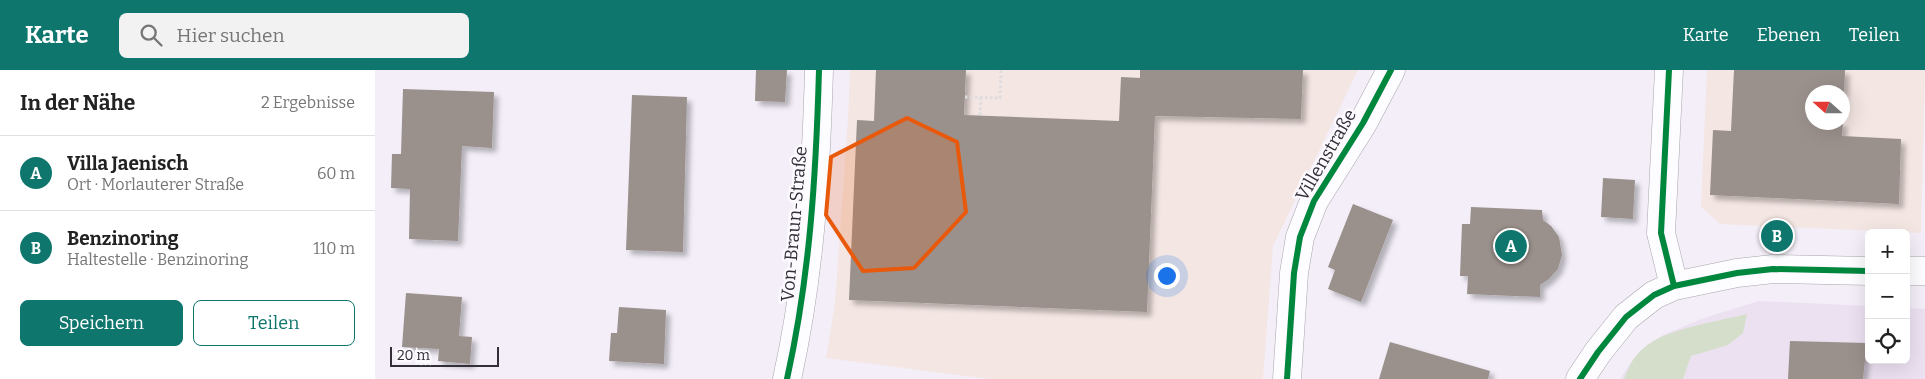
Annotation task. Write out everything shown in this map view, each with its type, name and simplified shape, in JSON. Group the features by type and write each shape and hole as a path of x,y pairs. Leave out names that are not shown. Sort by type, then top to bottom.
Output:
{"street":[{"name":"Von-Braun-Straße","path":"787,379 798,327 810,244 817,156 819,70"},
{"name":"Villenstraße","path":"1287,379 1294,273 1300,237 1314,202 1363,123 1391,70"},
{"path":"1669,70 1661,233 1674,286"},
{"path":"1580,379 1598,352 1626,317 1654,295 1674,286 1737,273 1773,269 1865,271"},
{"path":"1910,271 1925,271"}],"path":[{"path":"965,97 1000,98 1001,70"},
{"path":"980,115 981,97"}],"highlighted area":[{"path":"907,118 957,142 966,212 914,268 863,271 826,215 831,157"}],"shaded area":[{"path":"850,70 1358,70 1273,246 1263,379 989,379 826,358 835,303"},
{"path":"1707,70 1925,70 1921,233 1910,233 1910,229 1865,230 1720,224 1701,207"},
{"path":"1759,301 1865,306 1865,364 1910,364 1910,308 1925,309 1925,379 1620,379 1633,359 1645,347 1663,335 1704,318"}],"green space":[{"path":"1747,314 1743,333 1728,345 1691,356 1683,379 1624,379 1635,357 1654,341 1679,330"}],"building":[{"path":"756,70 787,70 785,102 755,101"},
{"path":"876,70 966,70 964,115 1119,121 1121,77 1140,78 1140,70 1303,70 1301,119 1155,116 1147,312 849,300 857,120 874,121"},
{"path":"1734,70 1845,70 1844,85 1805,85 1805,130 1842,130 1842,136 1901,139 1899,204 1710,195 1713,130 1731,131"},
{"path":"403,89 494,92 492,148 462,146 458,241 409,239 410,189 391,188 392,154 401,154"},
{"path":"632,95 687,97 683,252 626,250"},
{"path":"1603,178 1635,180 1633,219 1601,217"},
{"path":"1353,204 1393,220 1361,302 1328,289 1335,270 1328,267"},
{"path":"1471,207 1542,210 1543,220 1551,226 1559,237 1562,255 1558,269 1540,285 1540,297 1467,294 1468,276 1460,276 1462,224 1470,224"},
{"path":"406,293 462,297 459,336 472,337 470,364 438,361 439,349 402,347"},
{"path":"619,307 666,310 664,364 609,361 611,333 617,333"},
{"path":"1790,341 1865,343 1863,379 1788,379"},
{"path":"1390,342 1490,371 1488,379 1379,379"}],"cycle path":[{"path":"787,379 801,302 811,225 819,70"},
{"path":"1287,379 1294,273 1300,237 1314,201 1363,123 1391,70"},
{"path":"1669,70 1661,233 1674,286"},
{"path":"1580,379 1598,352 1626,317 1654,295 1674,286 1737,273 1773,269 1865,271"}],"place":[{"name":"Benzinoring","path":"1777,236"},
{"name":"Villa Jaenisch","path":"1511,246"}]}
